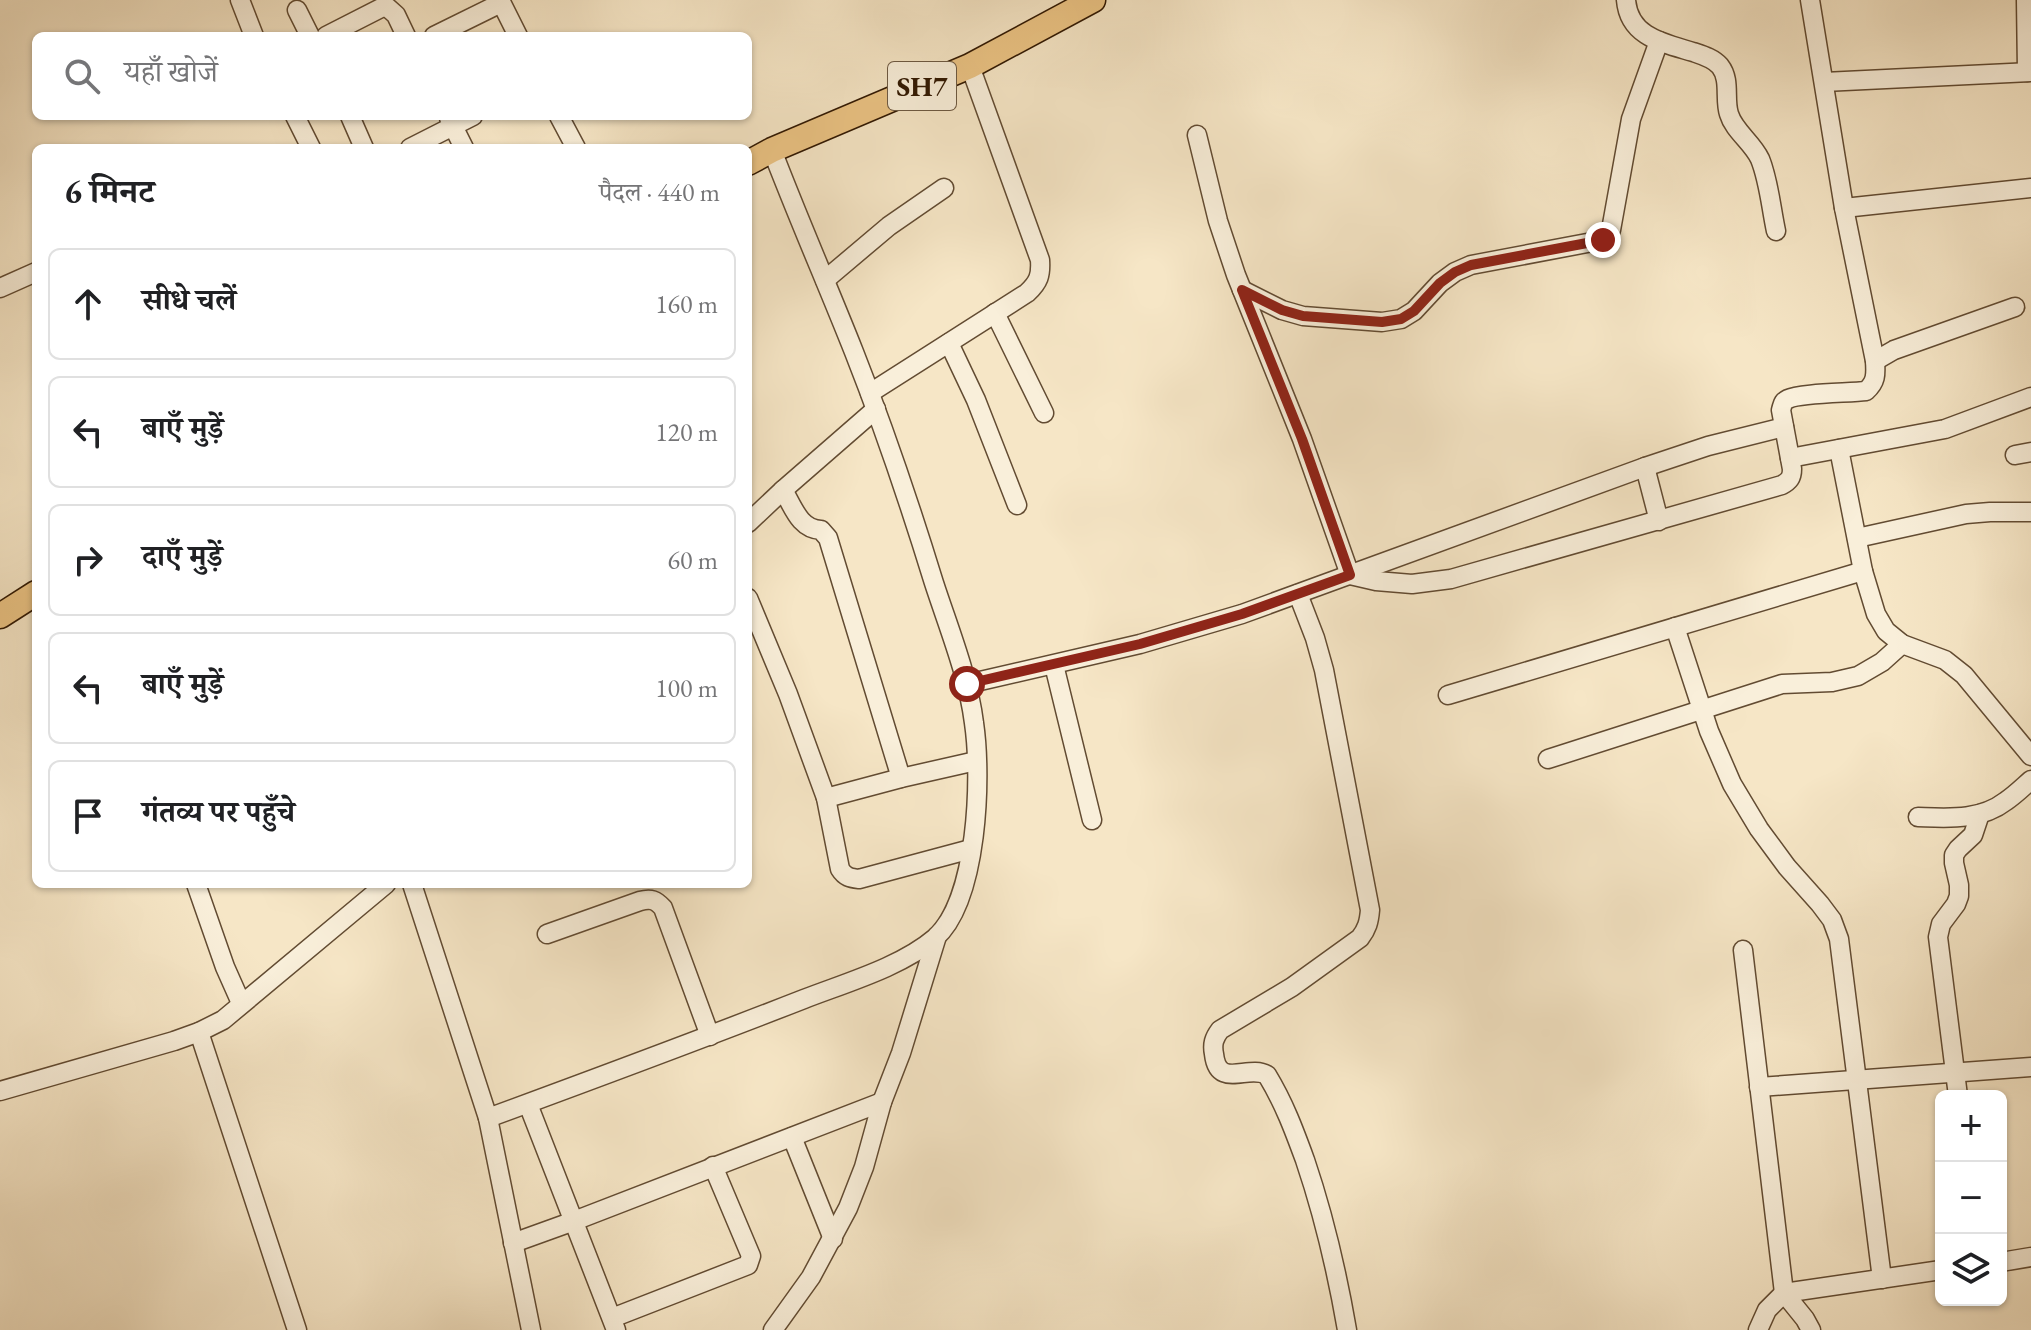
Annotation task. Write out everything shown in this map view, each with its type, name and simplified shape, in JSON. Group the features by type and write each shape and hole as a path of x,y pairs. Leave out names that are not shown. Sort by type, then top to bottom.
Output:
{"main road":[{"name":"SH7","path":"752,161 970,66 1093,0"},
{"path":"0,616 32,596"}],"street":[{"path":"240,0 252,32"},
{"path":"1626,0 1627,12 1638,29 1659,41 1708,57 1720,66 1725,77 1729,115 1759,157 1776,231"},
{"path":"1350,575 1412,584 1451,579 1782,485 1792,476 1781,410 1783,403 1801,397 1866,391 1873,384 1875,361 1844,208 1810,0"},
{"path":"1824,82 2029,72 2026,0"},
{"path":"442,32 501,2 516,32"},
{"path":"334,32 387,7 396,15 404,32"},
{"path":"297,10 308,32"},
{"path":"1242,290 1282,310 1303,316 1382,322 1401,319 1414,311 1440,283 1471,265 1603,240 1611,230 1631,119 1659,41"},
{"path":"752,519 873,401 949,343 1037,284 1041,273 1040,260 970,66"},
{"path":"297,120 309,144"},
{"path":"352,120 362,144"},
{"path":"561,120 574,144"},
{"path":"416,144 450,121 462,144"},
{"path":"1197,135 1218,221 1242,290 1302,439 1350,575"},
{"path":"488,1118 710,1036 905,959 937,936 955,911 965,884 976,810 975,724 967,684 873,401 772,150"},
{"path":"825,280 889,226 944,188"},
{"path":"1844,208 2031,188"},
{"path":"0,288 32,274"},
{"path":"1875,361 1894,350 2015,307"},
{"path":"995,313 1044,413"},
{"path":"949,343 976,400 1017,505"},
{"path":"1790,458 1945,429 2031,397"},
{"path":"967,684 1154,640 1242,614 1645,467 1708,446 1784,427"},
{"path":"1839,449 1863,571 1876,614 1886,631 1902,644 1945,660 1964,675 2031,756"},
{"path":"1645,467 1659,521"},
{"path":"783,490 806,527 821,530 828,538 901,778"},
{"path":"1857,538 1966,514 2031,512"},
{"path":"1448,695 1863,571"},
{"path":"1298,594 1324,670 1370,910 1369,920 1360,938 1292,987 1220,1030 1213,1047 1215,1063 1220,1070 1229,1074 1262,1071 1267,1075 1289,1115 1320,1205 1339,1281 1347,1330"},
{"path":"752,608 826,798 840,869 844,875 859,879 971,849"},
{"path":"1675,627 1709,731 1732,784 1759,829 1832,920 1839,939 1882,1279"},
{"path":"1548,759 1782,684 1832,682 1858,676 1882,662 1902,644"},
{"path":"1054,665 1092,820"},
{"path":"826,798 976,761"},
{"path":"1918,817 1958,818 1980,814 2004,803 2031,780"},
{"path":"1957,1090 1938,937 1941,924 1959,896 1954,855 1973,835 1980,814"},
{"path":"197,888 241,1003"},
{"path":"0,1091 174,1041 223,1020 381,888"},
{"path":"413,888 488,1118 531,1330"},
{"path":"547,934 649,898 657,901 663,908 710,1036"},
{"path":"773,1330 811,1277 833,1239 864,1167 882,1102 901,1053 937,936"},
{"path":"1743,950 1784,1293 1811,1330"},
{"path":"199,1032 297,1330"},
{"path":"1759,1087 2031,1067"},
{"path":"513,1243 882,1102"},
{"path":"528,1104 614,1324 748,1265 751,1256 713,1166"},
{"path":"792,1137 833,1239"},
{"path":"2007,1261 2031,1257"},
{"path":"1758,1330 1767,1310 1784,1293 1935,1271"}],"route":[{"path":"967,684 1140,644 1242,614 1350,575 1302,439 1242,290 1282,310 1303,316 1382,322 1401,319 1414,311 1440,283 1471,265 1603,240"}]}
